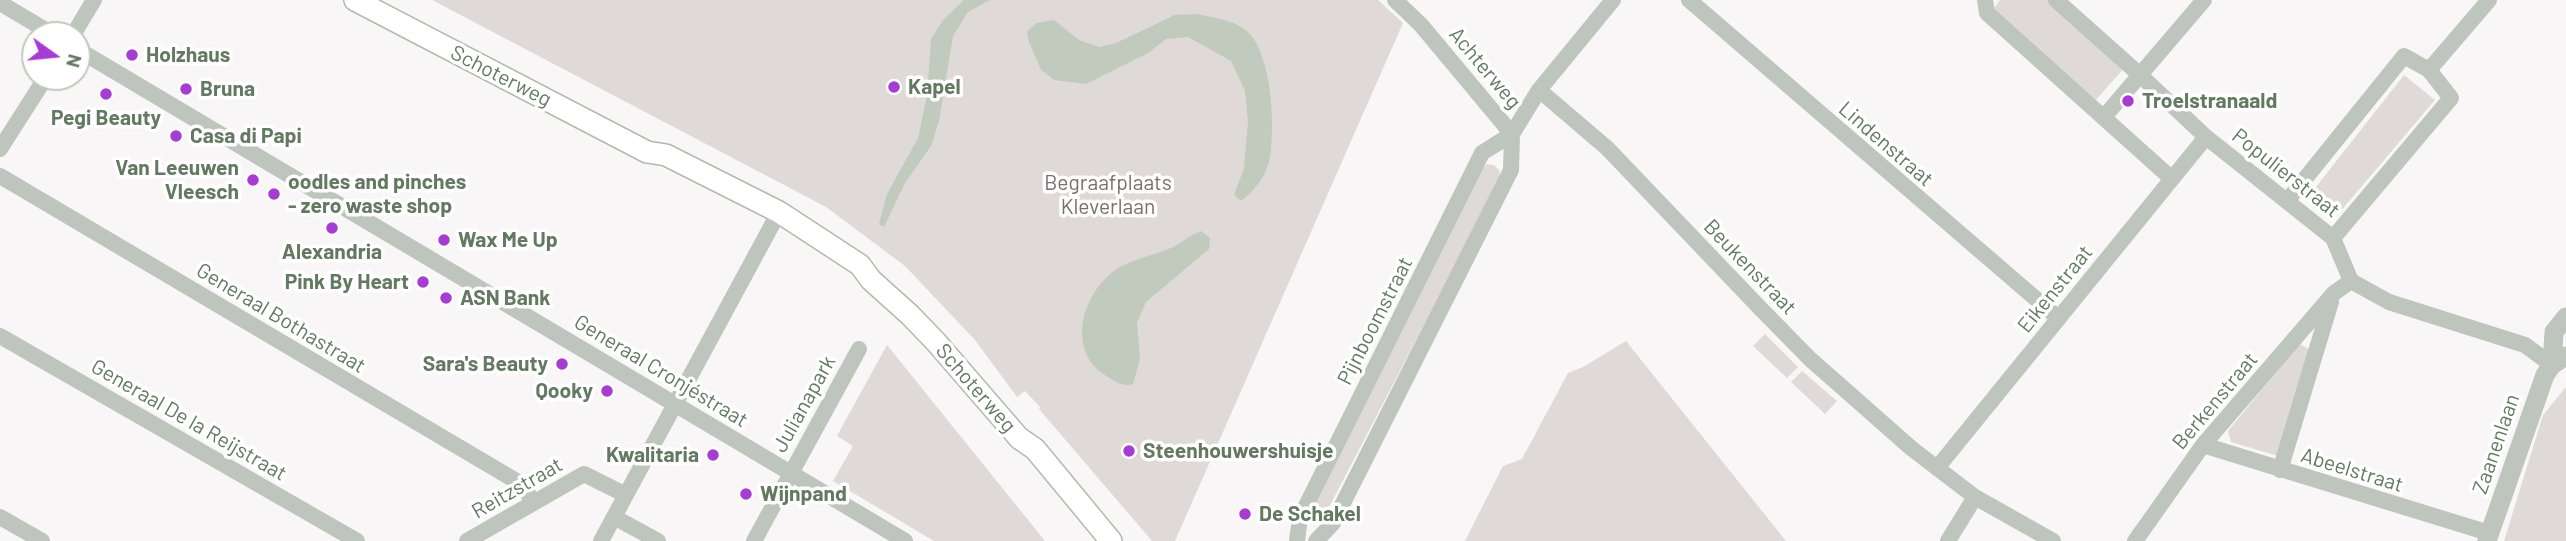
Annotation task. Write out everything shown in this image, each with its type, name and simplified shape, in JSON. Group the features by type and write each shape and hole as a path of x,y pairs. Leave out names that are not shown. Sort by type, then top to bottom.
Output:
{"main road":[{"name":"Schoterweg","path":"355,0 647,152 666,155 860,265 871,280 910,314 936,342 1019,438 1035,449 1111,541"},
{"name":"Schoterweg","path":"1019,438 1026,456 1098,541"}],"street":[{"path":"81,21 94,0"},
{"name":"Achterweg","path":"1395,0 1421,25 1512,134"},
{"name":"Pijnboomstraat","path":"1297,541 1300,518 1482,153 1512,134 1539,90 1613,0"},
{"name":"Lindenstraat","path":"1689,0 2057,317"},
{"path":"1986,0 1987,13 2172,179"},
{"name":"Populierstraat","path":"2056,0 2206,137 2333,238 2351,281"},
{"path":"2104,117 2204,0"},
{"path":"2430,70 2489,0"},
{"path":"0,3 30,21"},
{"path":"2287,201 2404,56 2430,70 2451,98 2333,238"},
{"name":"Generaal Cronjéstraat","path":"91,57 790,473"},
{"name":"Beukenstraat","path":"1539,90 1607,148 1810,359 1937,468 1975,497 2053,541"},
{"path":"0,149 37,91"},
{"name":"Pijnboomstraat","path":"1317,541 1333,523 1511,170 1512,134"},
{"name":"Eikenstraat","path":"1937,468 2057,317 2206,137"},
{"name":"Generaal Bothastraat","path":"0,176 523,485 533,503"},
{"path":"601,541 775,218"},
{"path":"2351,281 2389,302 2525,345 2559,360"},
{"name":"Berkenstraat","path":"2135,541 2203,445 2334,293 2351,281"},
{"path":"2280,470 2334,293"},
{"name":"Zaanenlaan","path":"2488,537 2544,375 2559,360 2554,332 2566,317"},
{"name":"Generaal De la Reijstraat","path":"0,336 357,541"},
{"name":"Julianapark","path":"859,349 790,473 905,541"},
{"name":"Abeelstraat","path":"2203,445 2488,537"},
{"path":"754,541 790,473"},
{"name":"Reitzstraat","path":"467,541 584,474 626,495"},
{"path":"1948,541 1975,497"},
{"path":"0,517 42,541"},
{"path":"614,517 658,541"}],"green space":[{"name":"Begraafplaats Kleverlaan","path":"432,0 1378,0 1403,23 1175,541 1152,541 1040,407 1025,391 1017,397 975,340 905,266 826,207"},
{"path":"2000,0 2048,0 2124,68 2096,100 1992,11"},
{"path":"2404,75 2435,100 2339,213 2312,192"},
{"path":"1487,164 1494,165 1500,171 1498,183 1328,509 1322,512 1314,508 1481,170"},
{"path":"1765,334 1798,367 1787,378 1753,346"},
{"path":"1626,341 1786,541 1465,541 1503,466 1522,459 1568,373"},
{"path":"2299,344 2310,349 2278,456 2231,442 2228,431"},
{"path":"887,345 1045,541 934,541 833,481 853,446 837,436"},
{"path":"1802,371 1837,401 1825,414 1791,382"},
{"path":"2566,387 2566,541 2504,541 2543,415"}],"shaded area":[{"path":"964,0 990,0 968,12 953,36 939,121 931,146 905,183 884,227 879,224 887,194 918,138 927,96 931,39 943,20"},
{"path":"1198,14 1231,22 1248,32 1256,43 1267,73 1272,109 1270,157 1260,182 1241,201 1234,195 1244,168 1248,121 1245,91 1231,61 1188,37 1166,39 1148,53 1086,84 1054,80 1041,70 1027,32 1036,23 1054,20 1079,40 1099,47 1116,43 1175,15"},
{"path":"1201,231 1210,238 1209,249 1146,302 1137,323 1140,359 1133,384 1114,381 1096,368 1083,344 1084,317 1096,290 1120,267 1173,247"}],"place":[{"name":"Holzhaus","path":"132,55"},
{"name":"Kapel","path":"894,87"},
{"name":"Bruna","path":"186,89"},
{"name":"Pegi Beauty","path":"106,94"},
{"name":"Troelstranaald","path":"2128,101"},
{"name":"Casa di Papi","path":"176,136"},
{"name":"Van Leeuwen Vleesch","path":"253,180"},
{"name":"oodles and pinches - zero waste shop","path":"274,194"},
{"name":"Alexandria","path":"332,228"},
{"name":"Wax Me Up","path":"444,240"},
{"name":"Pink By Heart","path":"423,282"},
{"name":"ASN Bank","path":"446,298"},
{"name":"Sara's Beauty","path":"562,364"},
{"name":"Qooky","path":"607,391"},
{"name":"Steenhouwershuisje","path":"1129,451"},
{"name":"Kwalitaria","path":"713,455"},
{"name":"Wijnpand","path":"746,494"},
{"name":"De Schakel","path":"1245,514"}]}
